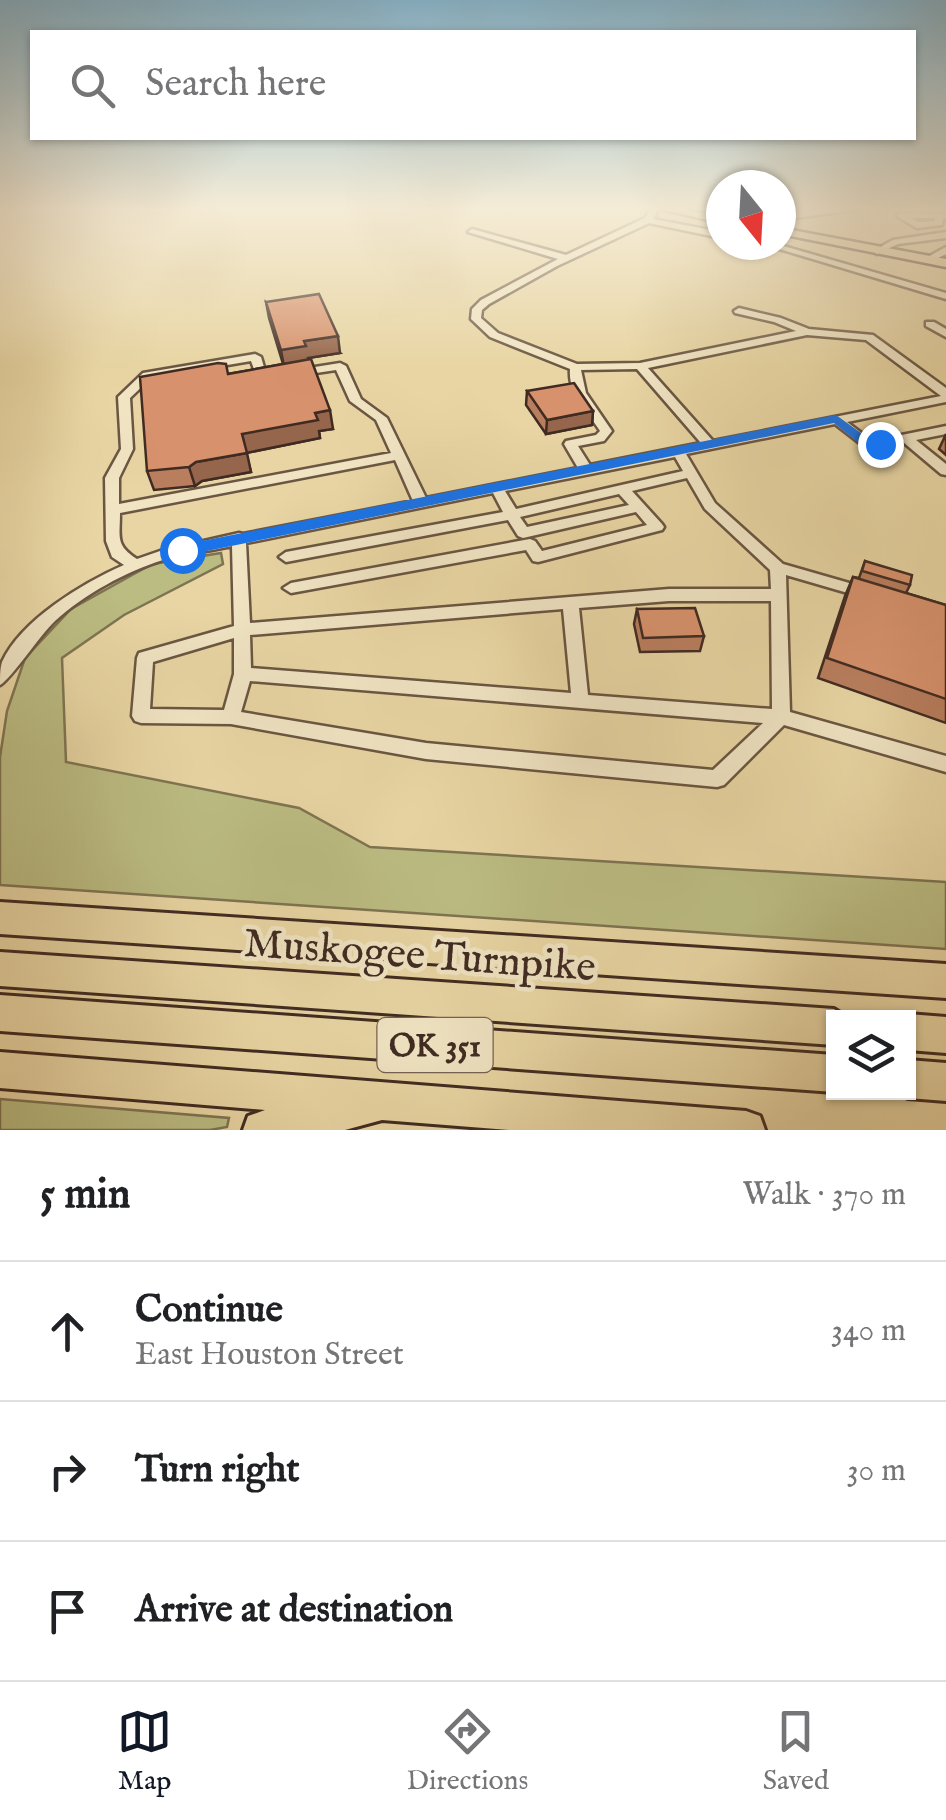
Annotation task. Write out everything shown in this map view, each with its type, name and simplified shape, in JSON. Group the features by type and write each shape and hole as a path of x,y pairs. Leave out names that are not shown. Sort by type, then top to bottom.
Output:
{"highway":[{"path":"0,918 946,982"},
{"name":"Muskogee Turnpike","path":"0,969 826,1026"},
{"name":"OK 351","path":"0,1013 826,1073"},
{"path":"916,1032 946,1034"},
{"path":"0,1070 746,1130"},
{"path":"916,1080 946,1082"},
{"path":"262,1130 394,1100"}],"main road":[{"path":"918,262 945,269"}],"street":[{"path":"559,262 485,302 476,319 494,334 576,367 640,366 808,332 868,337 946,396"},
{"path":"828,262 946,296"},
{"path":"739,312 808,332"},
{"path":"946,320 930,324 946,334"},
{"path":"135,565 117,553 113,542 112,478 127,450 124,397 139,380 170,370 255,357 262,378 340,366 356,401 380,418 421,502"},
{"path":"640,366 709,444"},
{"path":"576,367 573,380 578,392 606,431 600,438 570,444 586,470"},
{"path":"0,678 32,631 78,594 135,565 239,538 946,396"},
{"path":"836,418 870,446 946,430"},
{"path":"907,439 946,471"},
{"path":"678,451 710,506 778,568 890,600"},
{"path":"113,510 398,456"},
{"path":"286,557 690,473"},
{"path":"496,487 538,557 657,527 621,487"},
{"path":"291,588 527,538 639,507"},
{"path":"231,717 243,674 245,629 239,538"},
{"path":"778,568 781,718 717,779 426,751 231,717 141,716 145,658 245,629 669,595 778,596"},
{"path":"571,605 580,701"},
{"path":"243,674 781,718 946,764"}],"green space":[{"path":"221,553 223,564 124,615 62,658 66,762 299,808 370,847 946,882 946,949 0,885 0,757 7,711 25,658 71,609 152,564"},
{"path":"0,1099 229,1118 227,1127 210,1130 0,1130"}],"building":[{"path":"319,294 338,336 304,341 306,346 281,350 266,302"},
{"path":"311,359 330,410 315,413 318,420 242,434 247,453 196,462 189,467 147,471 140,377 218,363 226,364 228,374"},
{"path":"574,383 593,411 547,420 527,391"},
{"path":"865,561 912,575 910,585 862,571"},
{"path":"853,577 946,605 946,699 827,658"},
{"path":"695,608 704,636 643,638 637,609"}],"route":[{"path":"182,550 836,418 870,446 880,444"}]}
